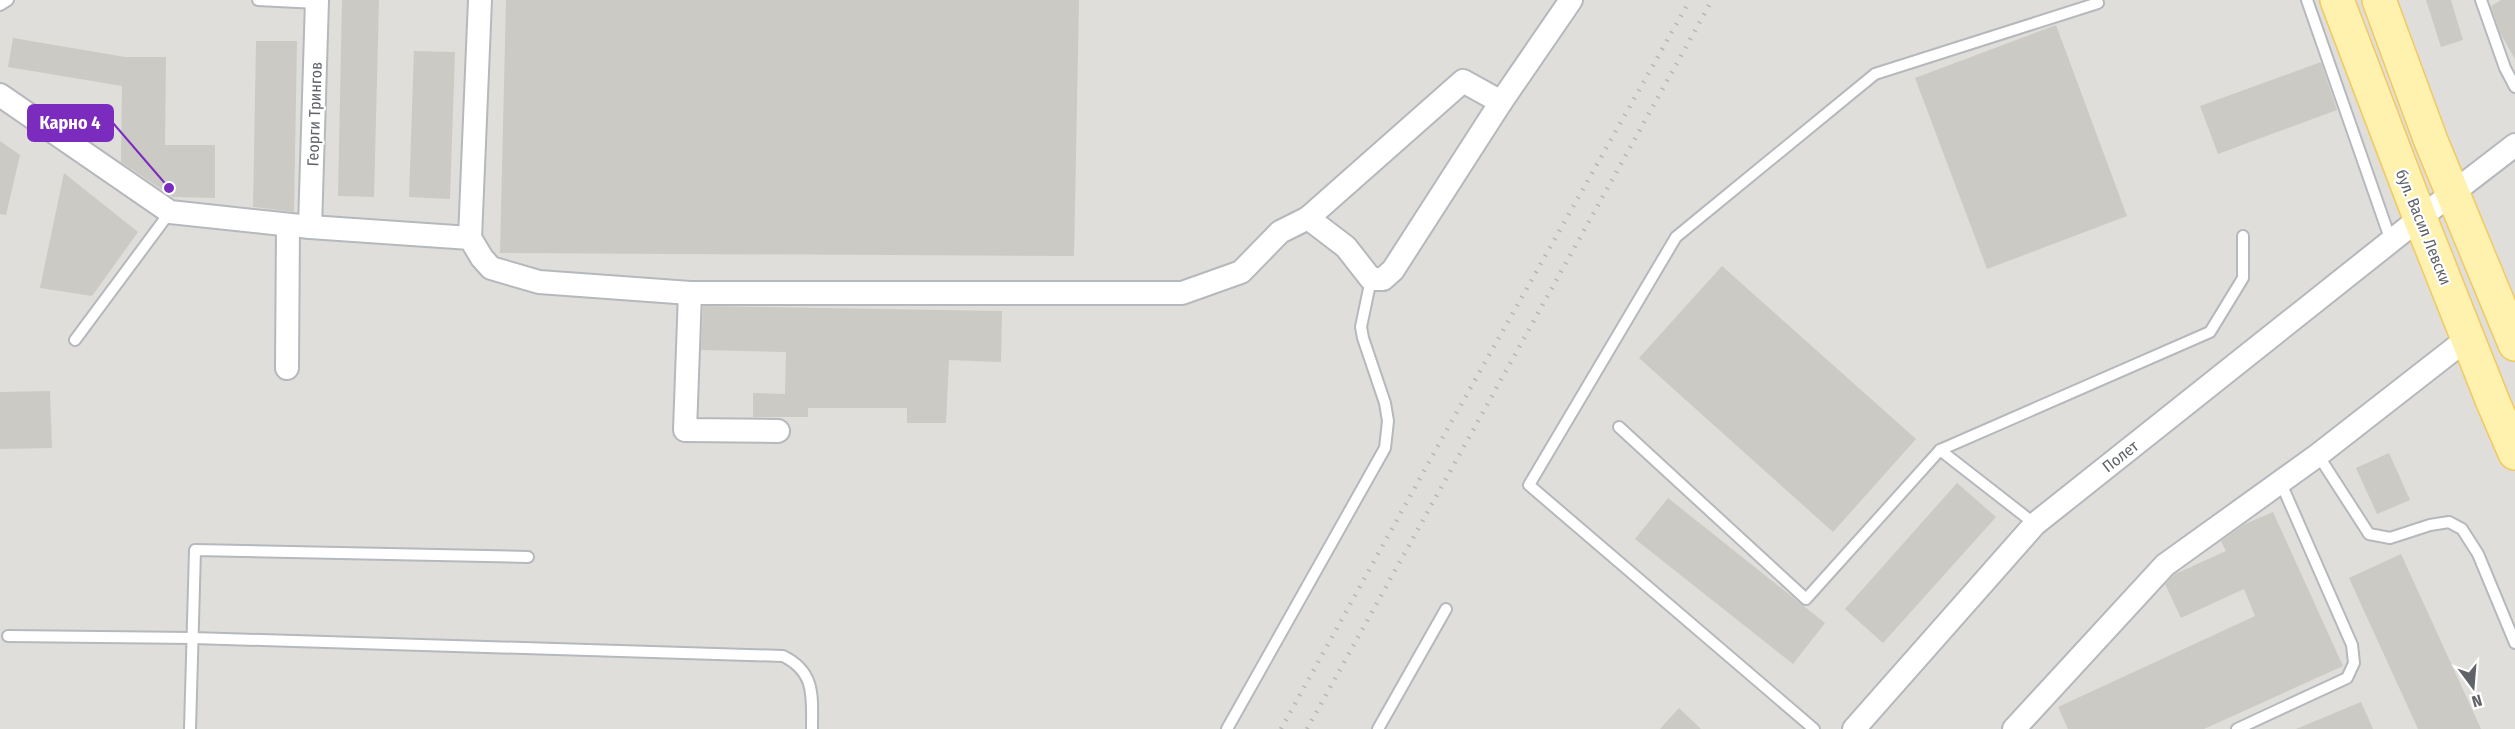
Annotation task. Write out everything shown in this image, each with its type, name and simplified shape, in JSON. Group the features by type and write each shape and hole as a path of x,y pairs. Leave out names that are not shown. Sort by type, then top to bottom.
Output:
{"main road":[{"name":"бул. Васил Левски","path":"2337,0 2420,218 2515,453"},
{"path":"2382,9 2452,193 2515,344"}],"street":[{"path":"480,0 470,238 491,268 538,282 690,293 1182,292 1241,272 1280,232 1308,218 1463,81 1502,102"},
{"path":"1308,218 1346,247 1371,279 1383,279 1393,270 1571,0"},
{"name":"Георги Трингов","path":"287,368 317,1"},
{"path":"0,95 170,212 299,226 470,238"},
{"name":"Полет","path":"1854,729 2035,524 2420,218 2515,146"},
{"path":"690,293 685,430 778,431"},
{"path":"2014,729 2165,565 2318,454 2468,338"}],"lane":[{"path":"0,5 8,0"},
{"path":"258,0 317,1"},
{"path":"2307,0 2391,241"},
{"path":"2481,0 2505,68 2515,87"},
{"path":"1814,729 1529,485 1676,237 1875,74 2098,3"},
{"path":"75,340 170,212"},
{"path":"1619,427 1806,599 1940,450 2210,332 2243,278 2243,236"},
{"path":"1227,729 1384,448 1388,421 1385,403 1361,327 1371,279"},
{"path":"1940,450 2035,524"},
{"path":"2318,454 2369,534 2390,538 2430,525 2449,522 2462,529 2478,554 2515,643"},
{"path":"2237,729 2347,678 2354,663 2352,645 2280,481"},
{"path":"190,729 195,550 528,557"},
{"path":"1378,729 1446,609"},
{"path":"8,636 192,638 783,656 794,661 805,673 812,691 812,729"}],"shaded area":[{"path":"0,0 2515,0 2515,729 0,729"}],"building":[{"path":"342,0 379,0 374,197 338,196"},
{"path":"506,0 1079,0 1074,256 500,253"},
{"path":"2426,0 2451,0 2463,40 2441,47"},
{"path":"2501,0 2515,0 2515,59 2500,33 2491,6"},
{"path":"2056,25 2127,216 1987,269 1915,78"},
{"path":"13,38 125,57 166,57 165,145 215,145 215,198 173,197 121,162 122,86 8,67"},
{"path":"256,41 297,41 294,212 253,207"},
{"path":"414,51 455,52 450,199 409,197"},
{"path":"2321,62 2337,110 2218,154 2200,106"},
{"path":"0,141 20,155 6,215 0,214"},
{"path":"64,173 138,232 92,296 40,288"},
{"path":"1722,266 1916,439 1833,532 1639,358"},
{"path":"703,306 1002,311 1001,362 949,360 946,423 907,423 907,408 808,408 808,417 753,417 753,393 785,394 786,352 701,350"},
{"path":"50,391 52,448 0,449 0,392"},
{"path":"2389,453 2410,500 2377,514 2356,468"},
{"path":"1957,483 1996,517 1883,643 1845,609"},
{"path":"1668,498 1825,623 1793,664 1635,539"},
{"path":"2273,512 2343,666 2204,729 2068,729 2058,707 2255,616 2244,589 2181,618 2165,584 2175,574 2226,551 2221,541 2245,524"},
{"path":"2401,554 2481,729 2418,729 2349,578"},
{"path":"2361,702 2373,729 2296,729"},
{"path":"1679,708 1701,729 1660,729"}],"railway":[{"path":"1281,729 1690,0"},
{"path":"1307,729 1712,0"}],"place":[{"name":"Карно 4","path":"169,188"}]}
